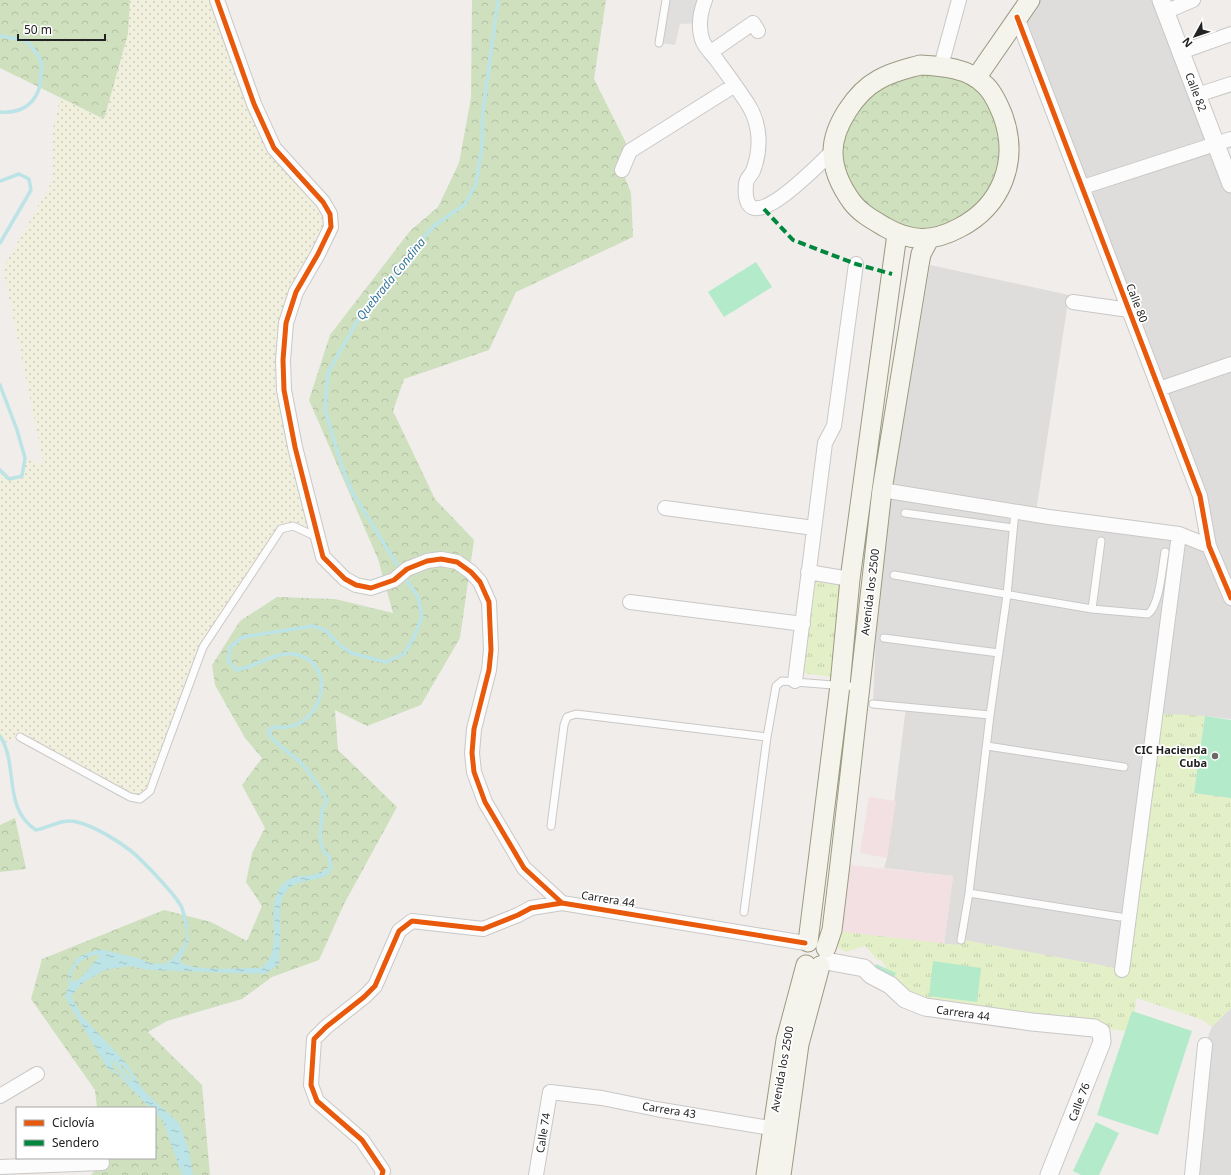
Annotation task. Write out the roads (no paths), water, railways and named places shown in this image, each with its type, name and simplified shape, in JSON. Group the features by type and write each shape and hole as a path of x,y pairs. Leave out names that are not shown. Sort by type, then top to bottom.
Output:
{"main road":[{"path":"976,78 1030,0"},
{"path":"920,64 941,66 964,72 976,78 986,85 999,107 1006,125 1009,141 1009,154 1003,182 991,203 970,223 946,235 929,239 897,234 872,219 856,207 844,191 836,171 833,151 837,132 848,109 858,95 877,80 895,72 920,64"},
{"name":"Avenida los 2500","path":"819,955 840,685 850,579 897,234"},
{"name":"Avenida los 2500","path":"781,1175 780,1129 786,1040 819,955 832,930 882,490 921,254 929,239"},
{"name":"Avenida los 2500","path":"766,1175 780,1129"}],"street":[{"path":"217,0 254,104 274,148 323,202 330,214 331,227 318,254 296,292 286,322 283,360 284,390 295,447 323,557 345,579 356,585 371,588 394,580 407,569 427,561 441,559 457,562 471,572 480,582 489,602 491,650 489,670 474,729 472,753 474,772 485,802 524,868 562,903"},
{"path":"705,0 700,23 703,42 735,85 750,108 757,123 759,140 757,156 752,172 746,182 746,197 749,205 756,210 764,209 777,201 833,151"},
{"path":"941,66 959,0"},
{"path":"1163,6 1193,0"},
{"name":"Calle 82","path":"1163,6 1197,95 1224,142 1231,184"},
{"name":"Calle 80","path":"1017,17 1200,496 1209,546 1231,598"},
{"path":"711,52 753,23 758,31"},
{"path":"1181,52 1231,34"},
{"path":"1197,95 1231,84"},
{"path":"622,170 630,151 735,85"},
{"path":"1083,187 1224,142"},
{"path":"794,681 824,443 834,426 856,264"},
{"path":"1073,302 1129,310"},
{"path":"1160,389 1231,364"},
{"path":"882,490 1015,510 1049,517 1179,534 1209,546"},
{"path":"665,508 814,528"},
{"path":"1122,970 1179,534"},
{"path":"808,572 850,579"},
{"path":"630,602 802,624"},
{"name":"Carrera 44","path":"382,1175 383,1171 362,1140 317,1101 311,1086 314,1039 375,986 399,931 412,920 483,929 518,915 531,908 562,903 819,955 864,968 871,975 890,985 905,999 925,1007 1032,1022 1094,1028 1101,1032"},
{"name":"Calle 76","path":"1050,1173 1102,1042 1101,1032"},
{"path":"1192,1175 1205,1045"},
{"path":"0,1096 38,1074"},
{"name":"Carrera 43","path":"550,1092 602,1098 656,1109 780,1129"},
{"name":"Calle 74","path":"536,1175 550,1092"},
{"path":"0,1167 33,1170 102,1163"}],"lane":[{"path":"659,43 666,0"},
{"path":"961,940 969,893 990,715 1007,595 1015,510"},
{"path":"905,513 1013,528"},
{"path":"20,737 130,797 140,799 150,791 203,647 281,529 293,526 317,538"},
{"path":"1092,609 1101,541"},
{"path":"894,575 1092,609 1148,614 1153,610 1159,591 1165,552"},
{"path":"884,638 999,653"},
{"path":"744,912 767,737 776,686 782,681 794,681 859,687"},
{"path":"873,704 990,715"},
{"path":"551,826 564,725 567,717 576,714 767,737"},
{"path":"987,746 1124,767"},
{"path":"969,893 1120,917"}],"water":[{"path":"331,867 329,874 321,878 294,885 288,889 284,895 280,908 279,964 265,974 149,970 129,966 105,970 84,982 71,996 82,1016 128,1065 144,1091 179,1123 189,1150 193,1175 182,1175 163,1121 156,1114 156,1107 149,1107 118,1075 108,1069 65,997 69,984 69,972 78,957 99,949 138,958 150,963 164,964 170,961 181,949 186,940 186,925 189,940 180,961 186,965 218,969 261,968 269,959 273,949 274,902 278,891 285,882 291,878 321,872","holes":["94,955 99,955 99,957 81,978 72,982 72,972 74,968 85,959","114,1058 129,1072 136,1088 114,1070 111,1062"]}],"waterway":[{"name":"Quebrada Condina","path":"401,571 352,492 341,464 325,409 328,373 360,316 377,294 402,269 419,243 434,226 465,204 476,184 482,146 483,111 498,0"},
{"path":"0,36 27,41 41,61 40,83 35,98 30,103 17,110 0,112"},
{"path":"0,181 19,174 29,179 31,190 0,243"},
{"path":"0,385 17,430 25,458 22,476 9,479 0,470"},
{"name":"Quebrada Condina","path":"328,870 331,867 329,857 324,852 320,840 322,811 327,800 315,780 304,766 275,741 268,732 273,727 290,726 304,720 314,709 320,696 321,682 317,669 308,659 293,654 286,654 272,657 237,670 228,661 230,647 243,637 313,626 325,630 340,645 351,653 386,662 404,654 414,637 422,617 418,597 404,576"},
{"path":"0,736 6,747 15,798 25,821 36,830 67,821 77,822 98,830 119,842 131,851 179,902 187,928"},
{"path":"110,1056 139,1092"}],"place":[{"name":"CIC Hacienda Cuba","path":"1215,756"}]}
